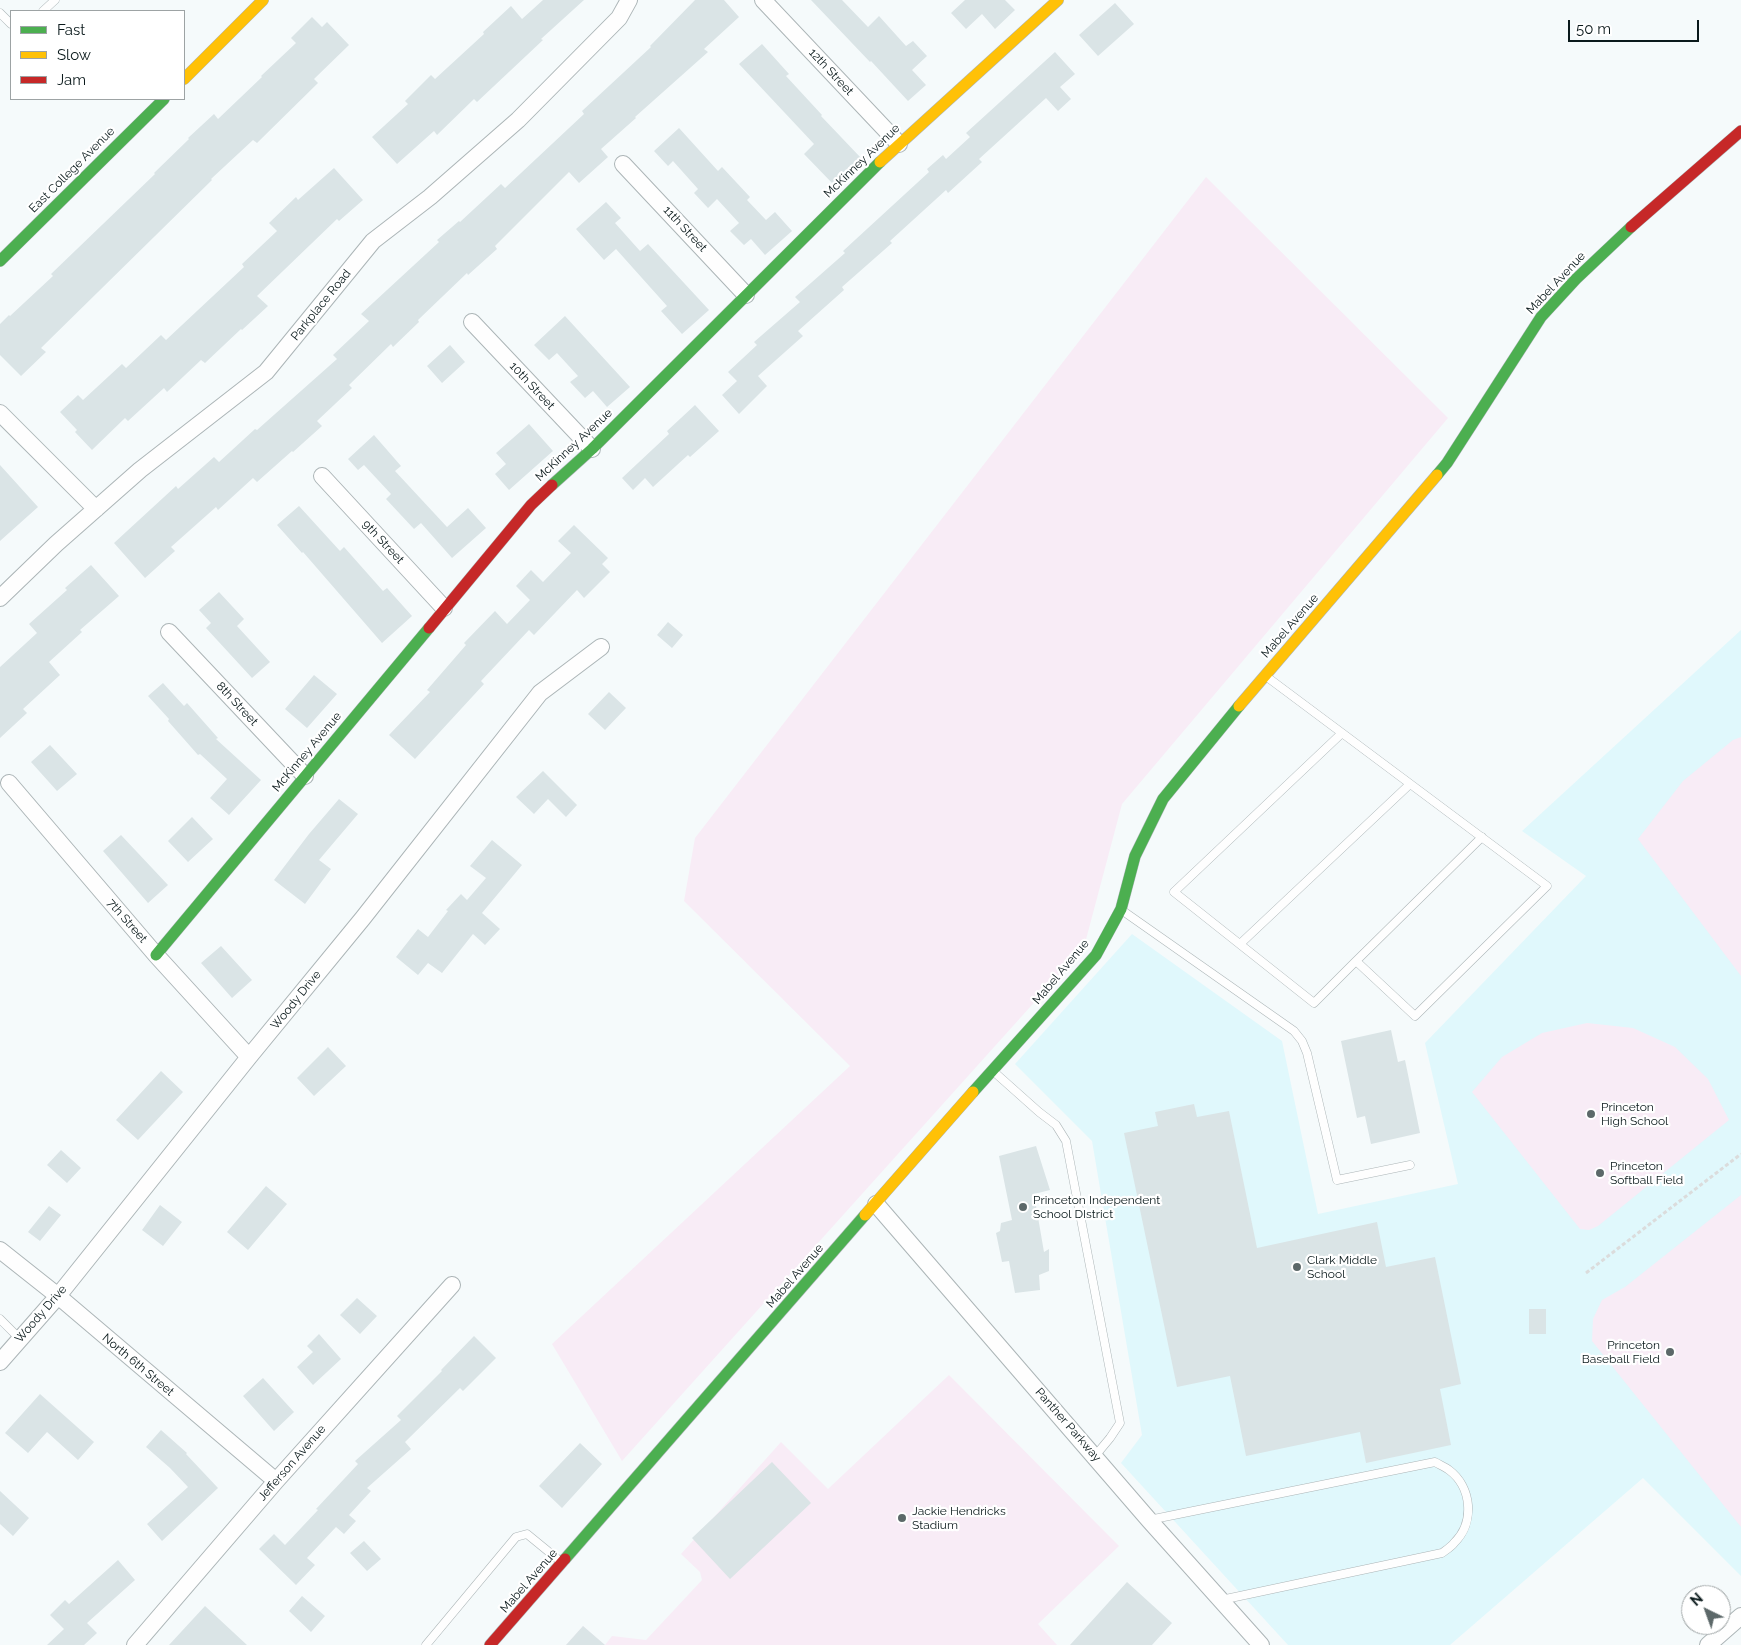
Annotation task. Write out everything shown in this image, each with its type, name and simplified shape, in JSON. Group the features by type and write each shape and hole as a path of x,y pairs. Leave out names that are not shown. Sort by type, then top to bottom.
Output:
{"street":[{"path":"185,78 263,0"},
{"name":"Parkplace Road","path":"0,598 140,470 266,372 373,241 430,197 518,120 619,18 629,0"},
{"name":"12th Street","path":"763,0 899,144"},
{"name":"McKinney Avenue","path":"156,955 531,505 592,449 899,144 1056,0"},
{"name":"East College Avenue","path":"0,260 163,100"},
{"name":"Mabel Avenue","path":"490,1645 992,1070 1096,956 1121,910 1135,856 1163,799 1265,676 1447,463 1541,317 1576,279 1623,234 1741,131"},
{"name":"11th Street","path":"623,164 746,295"},
{"name":"10th Street","path":"472,322 592,449"},
{"path":"0,414 96,509"},
{"name":"9th Street","path":"322,476 444,608"},
{"name":"8th Street","path":"169,632 305,776"},
{"name":"Woody Drive","path":"0,1362 58,1296 363,918 540,693 601,647"},
{"name":"7th Street","path":"9,783 156,955 249,1057"},
{"name":"Panther Parkway","path":"876,1204 1149,1520 1261,1645"},
{"name":"North 6th Street","path":"0,1250 58,1296 276,1481"},
{"name":"Jefferson Avenue","path":"136,1645 276,1481 452,1285"},
{"path":"1708,1645 1741,1616"}],"lane":[{"path":"44,10 55,0"},
{"path":"0,13 10,23"},
{"path":"1265,676 1547,886 1416,1016 1356,962"},
{"path":"1342,733 1174,892 1314,1002 1482,837"},
{"path":"1240,944 1410,784"},
{"path":"1121,910 1294,1031 1302,1041 1308,1053 1337,1180 1410,1165"},
{"path":"992,1070 1056,1125 1066,1140 1120,1423 1095,1456"},
{"path":"0,1319 20,1339"},
{"path":"1149,1520 1435,1462 1450,1470 1461,1482 1467,1497 1468,1519 1455,1543 1442,1553 1221,1600"},
{"path":"426,1645 516,1536 527,1534 563,1563"}],"path":[{"path":"1586,1273 1741,1154"}],"shaded area":[{"path":"1206,177 1448,418 1122,804 1084,947 622,1461 552,1344 850,1066 684,901 695,838"},
{"path":"1741,630 1741,1576 1643,1478 1450,1645 1288,1645 1121,1463 1142,1435 1092,1141 1015,1064 1132,934 1282,1041 1318,1214 1458,1184 1425,1043 1586,876 1522,831"},
{"path":"1741,737 1741,976 1638,839 1683,781 1733,740"},
{"name":"Princeton Softball Field","path":"1587,1023 1633,1028 1675,1047 1708,1079 1729,1120 1598,1226 1589,1230 1580,1229 1472,1092 1502,1057 1542,1033"},
{"name":"Princeton Baseball Field","path":"1741,1195 1741,1527 1592,1341 1593,1319 1602,1300 1625,1287"},
{"name":"Jackie Hendricks Stadium","path":"949,1375 1119,1546 1038,1624 1057,1645 605,1645 612,1636 646,1640 702,1580 700,1572 681,1554 781,1442 828,1489"},
{"path":"583,1626 605,1645 566,1645"}],"building":[{"path":"543,0 584,0 477,102 474,99 437,135 434,131 397,164 372,137 408,104 405,101 431,75 435,79 511,6 522,19"},
{"path":"695,0 724,0 739,17 704,49 708,52 601,149 608,157 579,183 569,172 495,246 497,249 468,275 467,273 393,347 391,344 349,385 352,388 317,421 322,426 257,482 253,478 218,510 216,507 171,547 175,551 145,578 114,543 176,486 178,489 214,457 219,462 337,359 333,355 369,321 361,314 439,242 437,240 460,222 501,184 505,188 584,114 582,111 651,47"},
{"path":"811,0 842,0 868,27 879,16 906,46 913,41 927,56 912,70 926,85 908,101"},
{"path":"965,0 1005,0 1015,10 995,29 982,14 966,29 951,13"},
{"path":"1115,3 1134,24 1098,56 1079,35"},
{"path":"312,17 322,27 327,22 349,45 314,79 318,83 257,143 253,140 211,179 41,348 46,352 21,376 0,355 0,324 53,276 51,274 155,174 188,138 214,114 218,119 262,77 296,43 291,38"},
{"path":"762,44 789,74 786,76 861,158 833,184 804,154 814,144 739,64"},
{"path":"1055,52 1075,74 1060,87 1071,99 1058,111 1046,98 979,159 982,162 948,193 946,190 890,241 892,243 842,287 844,290 798,331 803,336 758,376 767,386 739,414 722,395 737,381 728,372 757,345 754,342 800,302 795,297 845,253 843,251 929,172 927,169 943,155 946,159 970,137 966,133"},
{"path":"679,128 718,171 722,167 750,197 747,200 766,220 775,212 792,231 765,255 751,239 744,245 730,231 739,223 717,199 708,208 694,193 698,189 673,161 668,166 654,151"},
{"path":"334,168 363,200 339,221 337,219 257,296 268,306 242,330 205,363 201,360 167,392 164,388 128,421 125,418 92,450 60,412 78,395 83,400 122,364 126,368 161,335 166,340 244,267 242,264 277,231 269,223 296,197 298,200"},
{"path":"606,202 621,218 615,223 640,251 648,244 709,310 682,334 661,311 667,306 616,249 604,260 576,229"},
{"path":"565,316 630,387 607,407 593,391 585,398 570,382 578,376 557,353 549,360 534,345"},
{"path":"450,345 465,362 442,383 427,366"},
{"path":"695,405 719,431 690,457 688,455 653,487 645,478 633,490 622,478 669,434 667,431"},
{"path":"529,424 553,451 509,490 495,474 506,464 496,453"},
{"path":"374,435 401,466 395,471 447,527 468,508 486,528 452,558 421,523 414,529 386,499 391,494 364,465 358,470 348,459"},
{"path":"0,465 38,507 0,541"},
{"path":"299,506 340,551 344,547 383,591 387,588 412,616 382,643 277,525"},
{"path":"574,525 608,558 602,564 610,572 584,598 577,590 534,635 529,630 481,681 484,684 415,759 389,735 430,692 427,690 466,645 464,643 495,611 507,624 530,600 516,586 531,570 543,582 571,553 558,541"},
{"path":"91,565 119,596 80,630 82,632 49,662 60,675 23,709 27,713 0,738 0,667 37,633 29,624 67,590 65,588"},
{"path":"219,592 244,619 237,626 270,662 252,678 206,628 211,623 199,610"},
{"path":"668,622 683,635 672,648 657,635"},
{"path":"314,675 337,694 307,728 285,709"},
{"path":"163,683 184,706 187,703 218,738 216,739 261,780 229,815 210,798 227,779 200,754 198,755 148,696"},
{"path":"609,692 626,708 605,730 588,714"},
{"path":"50,745 77,774 57,791 31,762"},
{"path":"543,771 577,805 566,817 548,799 534,814 516,797"},
{"path":"339,799 358,814 319,860 331,869 305,904 274,880"},
{"path":"192,817 213,839 188,862 168,841"},
{"path":"121,835 168,885 148,903 103,851"},
{"path":"492,840 522,865 482,913 500,929 485,945 473,934 442,973 428,963 418,975 396,957 418,929 428,937 448,911 446,910 461,894 467,900 486,878 470,866"},
{"path":"221,946 252,980 232,998 201,963"},
{"path":"1391,1030 1398,1062 1405,1060 1420,1133 1371,1144 1365,1116 1357,1118 1341,1041"},
{"path":"328,1047 346,1066 314,1096 297,1078"},
{"path":"161,1071 183,1092 138,1140 116,1120"},
{"path":"1194,1104 1197,1117 1229,1111 1257,1248 1377,1222 1386,1267 1435,1257 1461,1384 1440,1389 1451,1445 1366,1463 1360,1432 1246,1456 1230,1376 1177,1387 1124,1133 1158,1126 1155,1112"},
{"name":"Princeton Independent School DIstrict","path":"1036,1146 1050,1190 1034,1194 1044,1252 1049,1249 1049,1271 1039,1275 1040,1290 1015,1293 1009,1261 1002,1262 996,1233 1000,1231 1001,1223 1012,1220 999,1156"},
{"path":"61,1150 81,1168 67,1183 47,1165"},
{"path":"266,1186 287,1204 248,1250 227,1232"},
{"path":"160,1205 182,1222 163,1246 142,1230"},
{"path":"49,1206 61,1215 40,1241 28,1232"},
{"path":"357,1298 377,1316 360,1334 340,1315"},
{"path":"1529,1309 1546,1309 1546,1334 1529,1334"},
{"path":"319,1334 341,1359 313,1385 297,1367 313,1352 307,1346"},
{"path":"474,1336 496,1358 463,1391 460,1388 405,1442 411,1449 367,1488 371,1491 349,1515 356,1521 344,1534 336,1527 307,1558 315,1565 296,1585 259,1549 274,1534 285,1545 358,1464 355,1461 401,1420 397,1416"},
{"path":"263,1378 294,1412 274,1431 243,1396"},
{"path":"40,1394 94,1442 78,1460 47,1432 28,1453 5,1433"},
{"path":"161,1430 187,1453 218,1488 162,1541 147,1524 188,1487 146,1447"},
{"path":"580,1443 602,1464 562,1508 539,1486"},
{"path":"772,1462 811,1503 730,1579 692,1538"},
{"path":"0,1491 29,1518 13,1536 0,1524"},
{"path":"364,1541 381,1559 367,1571 350,1553"},
{"path":"118,1560 135,1580 87,1623 97,1633 84,1645 47,1645 64,1629 50,1615 65,1600 69,1604"},
{"path":"1127,1582 1172,1623 1152,1645 1070,1645"},
{"path":"302,1596 325,1616 311,1632 289,1611"},
{"path":"205,1606 247,1645 169,1645"},
{"path":"583,1626 605,1645 566,1645"}],"traffic: fast":[{"path":"0,261 163,100"},
{"path":"552,485 592,449 880,162"},
{"path":"1437,475 1447,463 1541,317 1576,279 1631,227"},
{"path":"156,955 429,628"},
{"path":"973,1092 1096,955 1121,909 1135,856 1163,799 1239,706"},
{"path":"565,1559 865,1215"}],"traffic: slow":[{"path":"185,78 263,0"},
{"path":"880,162 1058,0"},
{"path":"1239,706 1437,475"},
{"path":"865,1215 973,1092"}],"traffic: jam":[{"path":"1631,227 1741,131"},
{"path":"429,628 531,505 552,485"},
{"path":"490,1645 565,1559"}],"place":[{"name":"Princeton High School","path":"1591,1114"},
{"name":"Princeton Softball Field","path":"1600,1173"},
{"name":"Princeton Independent School DIstrict","path":"1023,1207"},
{"name":"Clark Middle School","path":"1297,1267"},
{"name":"Princeton Baseball Field","path":"1670,1352"},
{"name":"Jackie Hendricks Stadium","path":"902,1518"}]}
